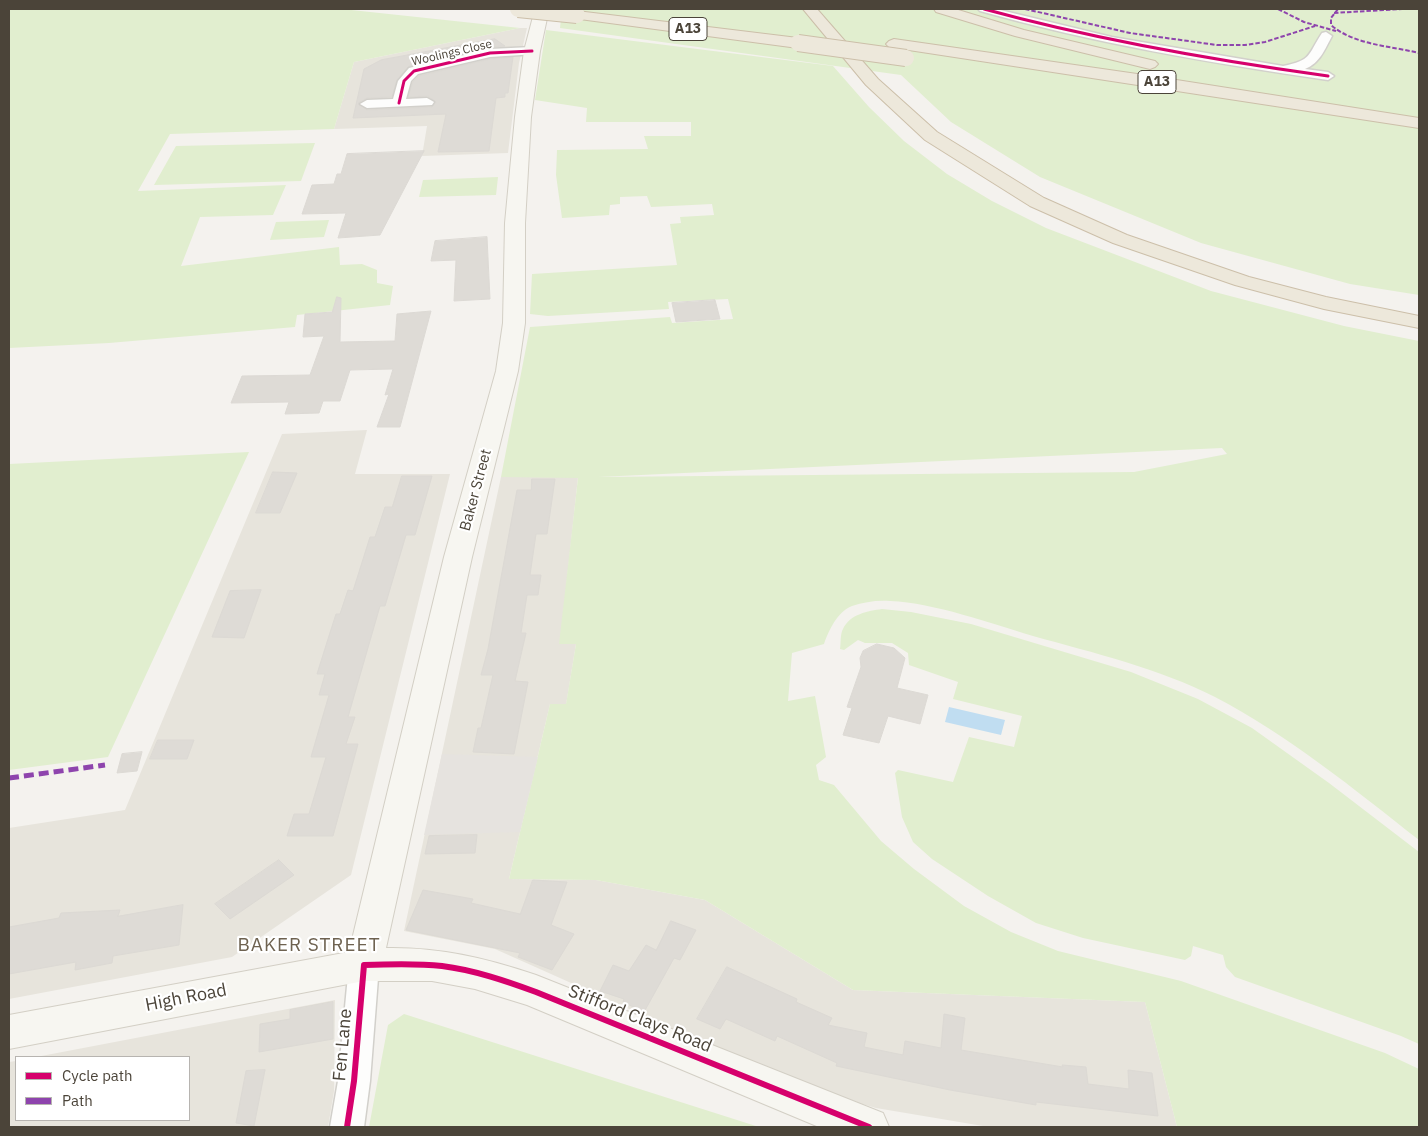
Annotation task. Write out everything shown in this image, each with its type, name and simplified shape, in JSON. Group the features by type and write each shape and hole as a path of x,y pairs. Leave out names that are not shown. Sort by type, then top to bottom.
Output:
{"highway":[{"name":"A13","path":"518,9 906,58 1178,97 1419,136"},
{"name":"A13","path":"607,9 894,44 1151,81 1419,123"},
{"path":"810,9 872,82 930,136 1037,202 1120,239 1242,281 1324,303 1419,322"},
{"path":"826,9 879,68 925,112 965,143 1021,176 1082,207 1170,241 1237,262 1320,284"},
{"path":"942,9 1035,37 1164,67"},
{"path":"1188,71 1419,112"},
{"path":"1178,97 1352,129"},
{"path":"1366,294 1393,299"}],"main road":[{"name":"Baker Street","path":"364,965 458,556 507,371 514,323 515,223 526,83 542,9"},
{"name":"Stifford Clays Road","path":"364,965 414,963 454,968 499,980 567,1003 824,1111 869,1127"},
{"name":"High Road","path":"9,1032 364,965"}],"street":[{"path":"984,9 1082,35 1328,76"},
{"path":"1279,69 1301,68 1311,63 1326,36"},
{"name":"Woolings Close","path":"399,103 403,80 406,75 414,71 490,53 532,51"},
{"path":"367,104 427,102"},
{"name":"Fen Lane","path":"347,1127 354,1081 364,965"}],"shaded area":[{"path":"527,28 519,63 508,153 422,156 427,126 334,129 354,62"},
{"path":"367,430 355,474 450,474 351,875 232,957 9,999 9,828 125,810 282,434"},
{"path":"501,477 578,477 560,644 576,644 566,705 550,704 509,879 596,880 705,900 853,990 1145,1002 1177,1127 989,1127 876,1108 804,1087 495,949 404,931"},
{"path":"442,754 538,757 520,832 424,835"},
{"path":"335,1000 334,1091 328,1127 9,1127 9,1062 15,1061 15,1121 190,1121 190,1056 41,1056"}],"green space":[{"path":"9,9 342,9 520,28 354,62 334,129 170,134 138,191 286,185 273,215 200,217 181,266 339,247 340,265 362,264 377,270 377,283 393,286 390,305 297,315 295,327 109,343 9,348"},
{"path":"562,9 1419,9 1419,295 1350,284 1201,243 1040,177 951,122 901,75 560,28"},
{"path":"546,30 833,66 869,107 904,141 947,174 992,201 1046,228 1211,291 1344,326 1419,341 1419,840 1294,745 1269,728 1215,697 1171,678 1126,662 925,605 880,601 861,603 847,609 834,622 824,644 792,653 788,701 815,696 826,757 816,765 819,780 834,785 881,841 914,869 964,906 1011,932 1058,951 1181,981 1385,1053 1419,1069 1419,1127 1177,1127 1145,1002 853,990 705,900 596,880 509,879 550,704 566,704 576,644 559,644 578,478 501,477 530,327 670,317 672,323 733,319 728,299 668,302 669,309 548,316 530,314 532,274 677,265 670,224 681,223 680,217 714,215 712,204 651,207 647,196 620,197 620,204 610,205 609,215 562,218 556,175 557,150 648,149 644,136 691,136 691,122 586,122 587,108 535,100","holes":["1222,448 1227,454 1134,472 598,477"]},
{"path":"315,143 301,181 154,185 176,146"},
{"path":"498,177 496,195 419,197 423,180"},
{"path":"329,220 324,237 270,240 276,222"},
{"path":"249,452 108,757 9,770 9,464"},
{"path":"882,609 911,612 971,624 1131,672 1198,699 1252,728 1329,783 1419,852 1419,1044 1235,977 1226,967 1223,955 1193,946 1191,956 1185,960 1083,938 1036,923 988,896 932,859 913,842 902,817 895,773 898,770 953,782 969,737 1014,747 1022,716 953,699 958,682 909,665 908,653 892,643 865,643 858,640 844,650 840,649 842,631 850,620 865,612"},
{"path":"404,1014 759,1127 369,1127 388,1025"}],"water":[{"path":"949,707 1005,720 1001,735 945,722"}],"building":[{"path":"495,39 505,46 490,47 409,66 397,80 392,97 367,98 358,103 367,110 432,107 436,102 428,96 408,97 413,82 419,76 490,59 513,57 508,93 505,93 505,97 496,98 489,151 438,152 446,114 353,118 364,69 381,60"},
{"path":"424,151 380,235 338,238 346,213 302,214 312,185 334,184 337,174 341,174 347,154"},
{"path":"487,237 490,299 454,301 456,260 431,261 435,241"},
{"path":"337,297 341,298 340,342 395,341 397,314 431,311 400,427 377,427 389,394 385,395 393,369 350,370 340,401 323,401 319,413 285,414 289,402 231,403 242,376 310,375 324,336 303,337 305,314 332,312"},
{"path":"715,300 720,319 676,322 672,303"},
{"path":"273,472 297,473 280,513 256,513"},
{"path":"402,476 432,476 415,535 406,535 385,606 380,606 348,717 355,717 346,744 358,744 333,836 287,836 294,814 309,814 326,757 311,757 329,695 319,695 325,674 317,674 328,639 336,614 340,614 348,590 353,591 370,537 375,537 385,507 392,507"},
{"path":"532,479 555,479 547,534 536,534 530,575 541,575 538,595 527,595 521,633 526,633 515,681 528,682 514,754 473,752 478,728 481,728 493,675 481,675 488,649 517,490 531,490"},
{"path":"261,590 244,638 212,637 230,591"},
{"path":"877,644 894,648 905,658 897,688 928,695 920,724 888,716 879,743 843,735 852,708 847,707 861,667 860,658 863,651"},
{"path":"158,740 194,740 187,759 150,759"},
{"path":"142,752 137,771 117,773 122,754"},
{"path":"477,835 475,853 425,854 429,836"},
{"path":"279,860 294,875 230,919 215,904"},
{"path":"533,880 567,882 551,925 574,934 552,970 518,957 520,953 406,930 423,890 473,899 471,903 520,914"},
{"path":"183,905 179,945 113,956 112,963 75,970 76,962 9,974 9,927 59,918 61,913 120,910 118,916"},
{"path":"671,921 696,930 680,960 674,958 644,1012 623,1002 624,999 600,991 613,965 629,971 646,945 656,950"},
{"path":"727,967 797,999 796,1002 832,1018 828,1025 867,1033 864,1047 903,1055 905,1041 941,1048 944,1014 965,1018 961,1050 1063,1067 1062,1065 1086,1067 1088,1084 1129,1089 1128,1070 1152,1073 1158,1116 1036,1102 1036,1105 950,1090 836,1066 837,1063 777,1036 775,1041 726,1019 720,1029 697,1019"},
{"path":"333,1002 333,1039 259,1052 260,1024 290,1019 290,1010"},
{"path":"265,1070 254,1126 236,1123 246,1071"}],"marked path":[{"path":"1025,9 1130,33 1217,45 1245,45 1265,42 1315,26"},
{"path":"1278,9 1304,22 1336,31"},
{"path":"1338,9 1331,18 1331,25 1337,30 1358,39 1419,53"},
{"path":"1334,13 1402,9"},
{"path":"9,778 105,765"}],"cycle path":[{"path":"984,9 1026,21 1155,49 1328,76"},
{"path":"399,103 404,81 414,71 490,53 532,51"},
{"path":"347,1127 354,1081 364,965 409,964 454,968 495,978 536,992 616,1023 805,1103 869,1127"}],"district":[{"name":"BAKER STREET","path":"309,946"}]}
